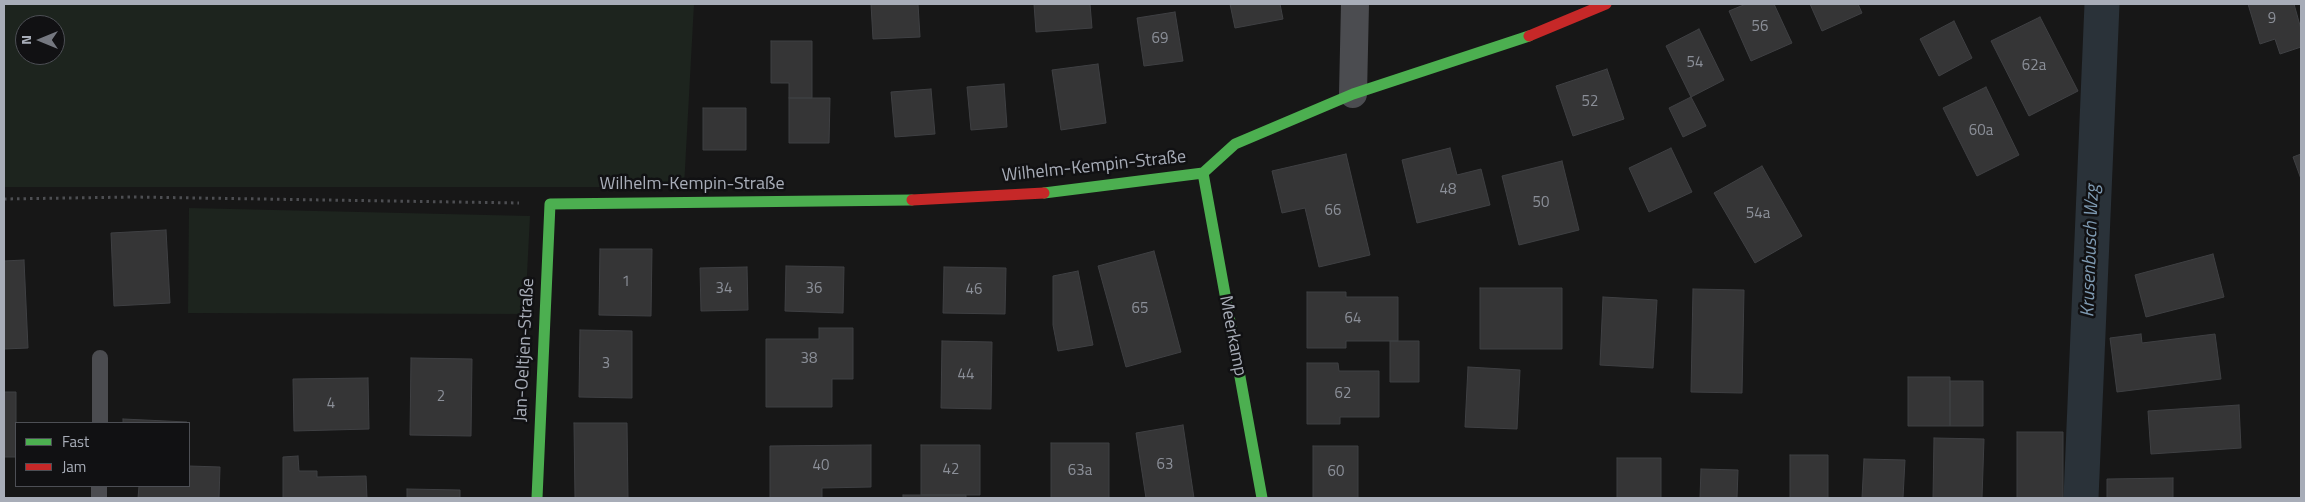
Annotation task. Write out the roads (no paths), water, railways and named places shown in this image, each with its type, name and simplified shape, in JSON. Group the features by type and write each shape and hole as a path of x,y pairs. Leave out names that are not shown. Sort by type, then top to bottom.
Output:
{"street":[{"path":"1354,94 1356,4"},
{"name":"Wilhelm-Kempin-Straße","path":"550,204 898,201 1043,192 1203,173 1235,144 1354,94 1549,29 1606,4"},
{"name":"Meerkamp","path":"1203,173 1262,498"},
{"name":"Jan-Oeltjen-Straße","path":"537,498 550,204"}],"lane":[{"path":"100,358 100,422"}],"waterway":[{"name":"Krusenbusch Wzg","path":"2081,498 2102,4"}]}
